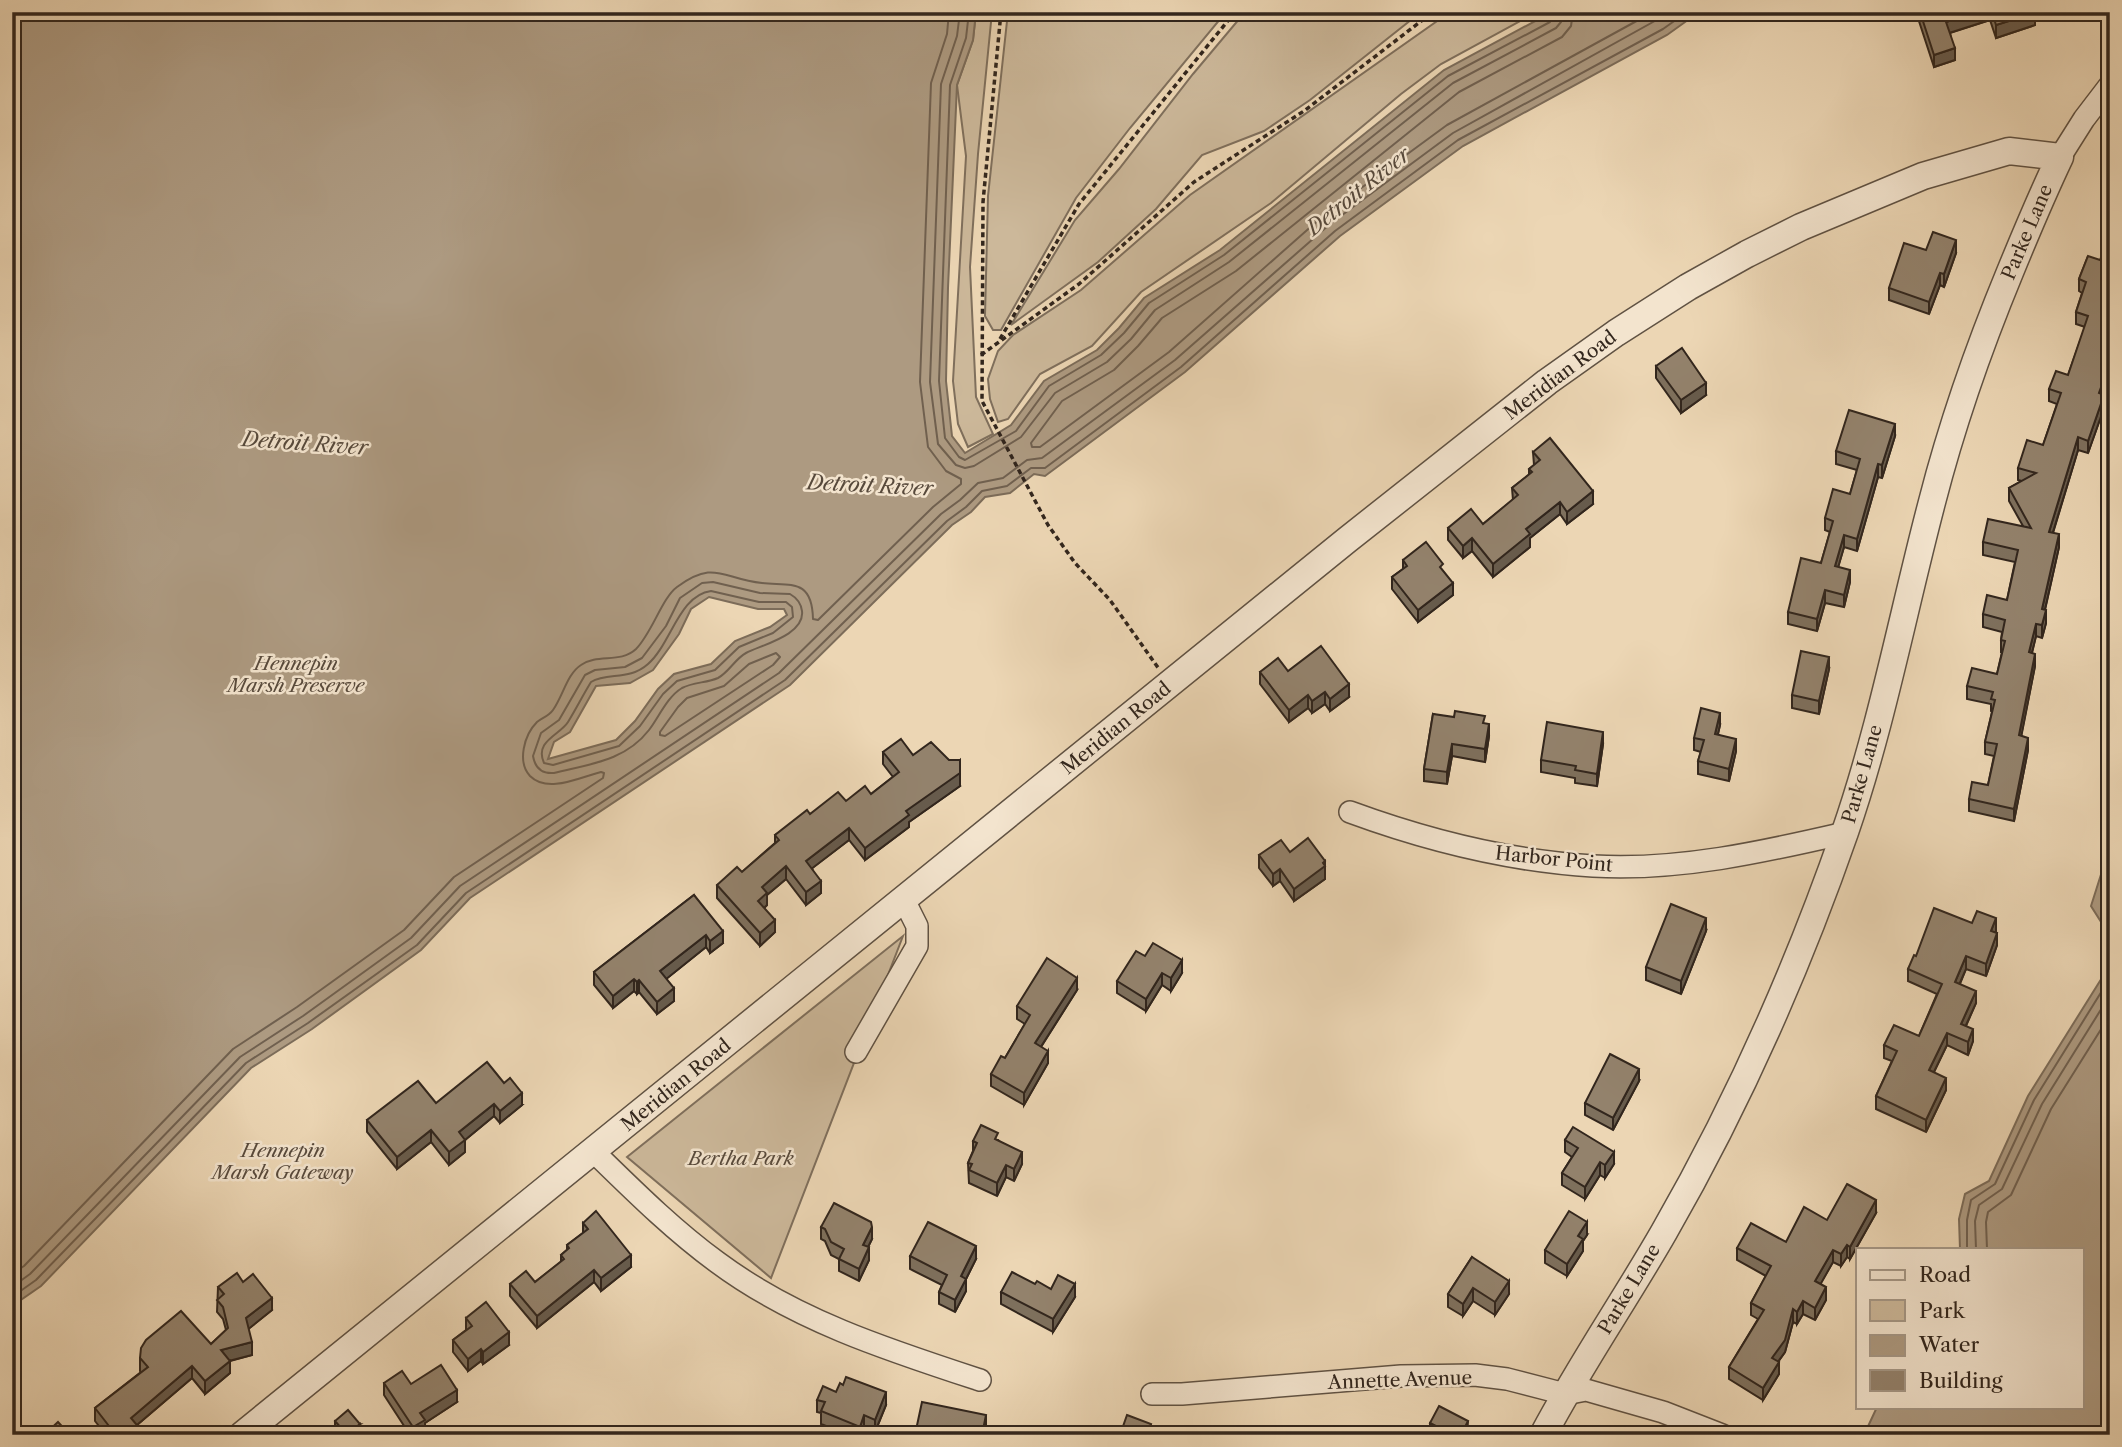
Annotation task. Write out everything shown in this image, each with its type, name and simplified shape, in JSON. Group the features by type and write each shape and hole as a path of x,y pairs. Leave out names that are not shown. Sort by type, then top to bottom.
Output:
{"street":[{"name":"Parke Lane","path":"1543,1435 1565,1394 1665,1231 1765,1035 1807,934 1865,773 1933,499 1958,412 1994,311 2043,191 2060,157 2110,85"},
{"name":"Meridian Road","path":"242,1435 1358,532 1547,382 1616,333 1688,287 1747,254 1812,222 1923,176 2009,151 2060,157"},
{"name":"Harbor Point","path":"1350,812 1409,834 1461,847 1513,858 1593,866 1673,864 1760,853 1845,833"},
{"path":"856,1052 917,946 917,926 904,900"},
{"path":"593,1151 676,1230 718,1263 755,1287 809,1317 854,1337 980,1380"},
{"name":"Annette Avenue","path":"1152,1394 1182,1394 1401,1376 1443,1375 1507,1379 1565,1394 1586,1390 1663,1412 1722,1435"}],"path":[{"path":"1001,12 983,202 982,401 1048,525 1068,553 1110,600 1152,658"},
{"path":"999,341 1079,204 1235,12"},
{"path":"981,355 1079,284 1194,181 1304,111 1433,12"}],"green space":[{"path":"976,12 992,12 970,267 976,397 993,434 968,447 958,424 953,381 966,156 957,85 973,40"},
{"path":"1008,12 1226,12 1076,198 1001,330 993,330 985,316 988,196"},
{"path":"1245,12 1421,12 1310,100 1264,131 1202,155 1156,209 1098,262 1011,325 1075,220"},
{"path":"1450,12 1537,12 1441,64 1401,94 1271,203 1141,292 1092,346 1040,374 1008,419 998,422 990,399 988,379 998,351 1013,335 1081,290 1190,195"},
{"name":"Bertha Park","path":"903,936 771,1278 627,1157"}],"water":[{"name":"Detroit River","path":"12,12 976,12 973,40 957,85 948,288 946,381 952,436 965,453 1011,425 1044,381 1097,350 1144,298 1220,250 1444,70 1552,12 1699,12 1667,35 1463,146 1340,236 1185,372 1045,476 1034,474 1010,493 985,497 971,512 952,525 790,685 470,898 421,950 312,1029 251,1068 41,1286 12,1306","holes":["709,597 758,609 784,609 787,615 770,627 735,641 711,664 674,674 658,689 635,721 616,740 548,759 554,742 570,732 596,686 630,683 653,670 679,634 691,609"]},
{"path":"2110,846 2110,936 2091,906"},
{"path":"2110,965 2110,1435 1864,1435 1877,1408 2084,1408 2084,1248 1960,1248 1959,1219 1965,1194 1989,1181 2028,1096"}],"building":[{"path":"1920,12 1976,12 1946,22 1955,48 1934,55"},
{"path":"1992,12 2035,12 2035,13 1996,25"},
{"path":"1933,232 1956,240 1944,274 1940,273 1929,302 1889,288 1904,243 1926,250"},
{"path":"2110,234 2110,362 2099,393 2104,395 2088,441 2078,437 2049,532 2059,534 2042,609 2046,610 2042,625 2036,624 2029,652 2035,654 2019,735 2028,738 2014,809 1969,799 1972,782 1988,785 1997,744 1985,742 1995,700 1991,699 1993,692 1967,686 1972,668 1997,674 2005,641 2001,640 2005,620 1983,614 1987,595 2007,600 2018,550 1983,542 1988,519 2031,528 2009,488 2036,473 2018,468 2027,440 2043,445 2061,393 2049,389 2056,371 2068,375 2088,316 2076,312 2086,282 2079,279 2088,256 2100,260"},
{"path":"1682,348 1706,383 1681,400 1656,366"},
{"path":"1849,410 1895,424 1882,465 1878,464 1857,539 1844,535 1835,566 1850,570 1844,595 1825,590 1817,619 1788,612 1801,558 1821,563 1833,521 1825,518 1833,489 1850,494 1860,459 1836,451"},
{"path":"1550,438 1593,491 1567,512 1560,502 1526,529 1530,534 1493,564 1472,538 1463,546 1448,528 1471,509 1483,524 1518,495 1512,488 1532,472 1529,469 1540,460 1533,452"},
{"path":"1426,542 1453,583 1418,610 1392,577 1407,566 1403,560"},
{"path":"1321,646 1349,684 1330,699 1325,692 1312,701 1308,695 1289,710 1260,672 1278,658 1288,671"},
{"path":"1801,651 1829,657 1819,701 1792,695"},
{"path":"1701,708 1720,713 1715,734 1736,739 1729,769 1698,761 1704,740 1694,738"},
{"path":"1455,711 1485,716 1483,723 1489,724 1485,749 1452,744 1447,772 1424,769 1433,714 1454,717"},
{"path":"1547,722 1603,732 1597,774 1575,770 1576,766 1541,760"},
{"path":"901,739 913,755 931,742 949,760 960,760 960,773 906,811 909,815 865,848 849,828 806,861 821,881 806,892 786,866 762,887 767,893 758,901 775,920 760,933 717,885 737,867 742,872 779,840 775,835 807,810 810,814 838,792 846,801 865,786 871,794 899,772 883,752"},
{"path":"1308,838 1325,861 1325,866 1294,889 1280,869 1273,874 1259,855 1281,840 1290,852"},
{"path":"694,895 723,931 710,941 706,935 660,971 674,988 657,1002 639,980 637,982 634,979 613,996 594,972"},
{"path":"1671,904 1706,918 1681,981 1646,967"},
{"path":"1934,908 1972,923 1977,911 1996,918 1991,931 1997,933 1986,964 1966,956 1955,982 1976,991 1961,1024 1973,1029 1968,1042 1947,1033 1929,1070 1946,1078 1926,1120 1876,1096 1897,1051 1884,1045 1894,1025 1919,1036 1942,984 1908,969 1914,955 1916,956"},
{"path":"1153,943 1182,960 1171,978 1162,973 1146,999 1117,981 1136,951 1145,956"},
{"path":"1047,958 1077,978 1035,1043 1048,1051 1024,1093 991,1074 1001,1056 1005,1058 1030,1015 1017,1006"},
{"path":"1610,1054 1639,1069 1613,1118 1585,1103"},
{"path":"487,1062 504,1083 510,1078 522,1093 500,1111 494,1104 459,1132 465,1140 449,1152 431,1130 397,1157 367,1120 418,1081 436,1103"},
{"path":"981,1125 998,1133 995,1139 1022,1152 1014,1169 1006,1165 997,1183 969,1170 972,1164 968,1163 977,1143 973,1141"},
{"path":"1573,1127 1614,1152 1605,1165 1600,1162 1585,1187 1562,1173 1578,1148 1565,1140"},
{"path":"1847,1184 1876,1200 1850,1247 1847,1245 1841,1254 1833,1250 1815,1281 1826,1287 1815,1308 1803,1301 1797,1312 1793,1309 1785,1340 1772,1358 1779,1362 1763,1388 1729,1367 1764,1310 1751,1303 1771,1266 1737,1248 1751,1223 1786,1242 1804,1207 1827,1220"},
{"path":"834,1203 871,1222 872,1227 863,1245 869,1247 859,1269 839,1259 844,1249 831,1242 825,1229 821,1227"},
{"path":"596,1211 631,1255 601,1278 594,1270 537,1316 510,1284 526,1271 535,1282 564,1259 561,1255 569,1248 567,1245 588,1229 583,1223"},
{"path":"1569,1211 1587,1222 1578,1236 1583,1239 1567,1264 1545,1250"},
{"path":"928,1222 976,1246 961,1276 966,1279 955,1300 939,1292 947,1275 910,1256"},
{"path":"1472,1257 1509,1281 1495,1302 1473,1288 1463,1304 1448,1294"},
{"path":"1012,1272 1051,1289 1058,1275 1075,1284 1053,1319 1001,1292"},
{"path":"237,1273 243,1282 253,1274 272,1298 246,1318 252,1342 221,1350 230,1361 205,1381 192,1366 131,1418 142,1431 137,1435 116,1435 95,1408 148,1367 140,1358 141,1348 146,1340 181,1311 211,1344 228,1328 223,1307 217,1300 224,1294 218,1287"},
{"path":"486,1302 509,1332 483,1352 481,1349 468,1359 453,1340 472,1326 466,1318"},
{"path":"441,1365 457,1390 420,1413 425,1420 413,1427 384,1383 402,1371 411,1384"},
{"path":"846,1377 886,1392 875,1420 864,1415 860,1427 821,1411 825,1402 817,1400 823,1386 836,1392"},
{"path":"922,1402 986,1415 982,1435 930,1435 916,1430"},
{"path":"1439,1406 1468,1421 1461,1435 1432,1435 1436,1426 1430,1423"},
{"path":"348,1410 360,1424 355,1428 360,1435 337,1435 342,1429 335,1421"},
{"path":"1127,1415 1151,1424 1146,1435 1120,1435"},
{"path":"58,1422 70,1435 44,1435"}],"park label":[{"name":"Hennepin Marsh Preserve","path":"296,674"},
{"name":"Hennepin Marsh Gateway","path":"283,1161"}]}
